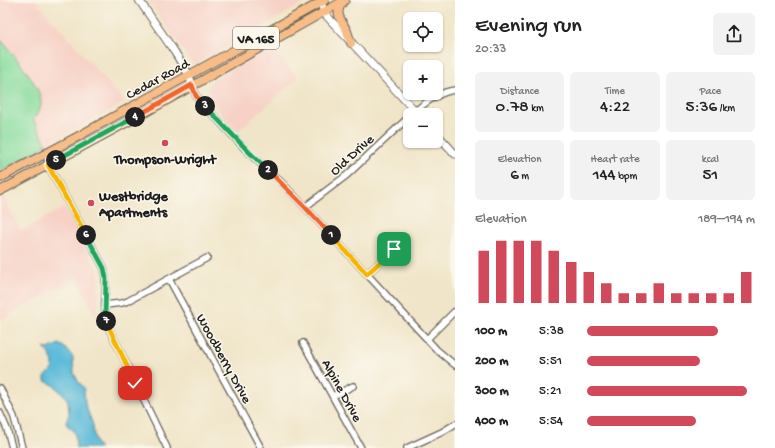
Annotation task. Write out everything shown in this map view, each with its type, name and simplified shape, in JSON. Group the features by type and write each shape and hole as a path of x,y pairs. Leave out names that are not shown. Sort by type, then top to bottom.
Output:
{"main road":[{"name":"Cedar Road","path":"0,178 324,1"},
{"name":"Cedar Road","path":"0,191 144,113 344,1"},
{"path":"344,1 339,6 340,20 351,43"}],"street":[{"path":"139,0 189,75 196,96 249,152 305,207 427,339 455,365"},
{"path":"324,1 323,12 409,108"},
{"name":"Old Drive","path":"421,108 432,98 455,90"},
{"name":"Old Drive","path":"305,207 348,175 403,124"},
{"path":"443,141 455,154"},
{"path":"47,152 48,165 104,268 106,278 105,316 107,324 167,448"},
{"path":"367,274 394,249"},
{"path":"105,305 128,301 207,258"},
{"name":"Woodberry Drive","path":"169,279 261,448"},
{"path":"427,339 454,312"},
{"name":"Alpine Drive","path":"303,343 361,448"},
{"path":"333,396 353,386"},
{"path":"0,388 14,417 22,448"},
{"path":"0,413 7,429 12,448"},
{"path":"407,448 442,432 455,424"}],"shaded area":[{"path":"0,0 35,0 125,102 47,145 33,119 39,111 41,104 40,94 27,73 0,39"},
{"path":"148,0 309,0 197,64 191,62"},
{"path":"272,47 298,78 238,131 220,112 211,99 208,91 211,81"},
{"path":"2,195 21,231 65,207 98,271 98,315 100,326 77,278 0,320 0,196"}],"green space":[{"path":"0,39 18,60 37,88 41,105 33,119 47,145 0,171"}],"water":[{"path":"59,344 64,347 73,357 74,373 84,388 85,404 93,425 96,443 100,448 76,448 75,434 66,422 69,414 68,401 65,396 52,384 45,381 45,376 52,370 53,363 50,355 44,348 48,349"}],"place":[{"name":"Thompson-Wright","path":"165,143"},
{"name":"Westbridge Apartments","path":"91,203"}],"route":[{"path":"135,383 106,321 106,278 104,268 48,165 192,85 196,96 204,105 249,152 280,181 367,274 394,249"}]}
